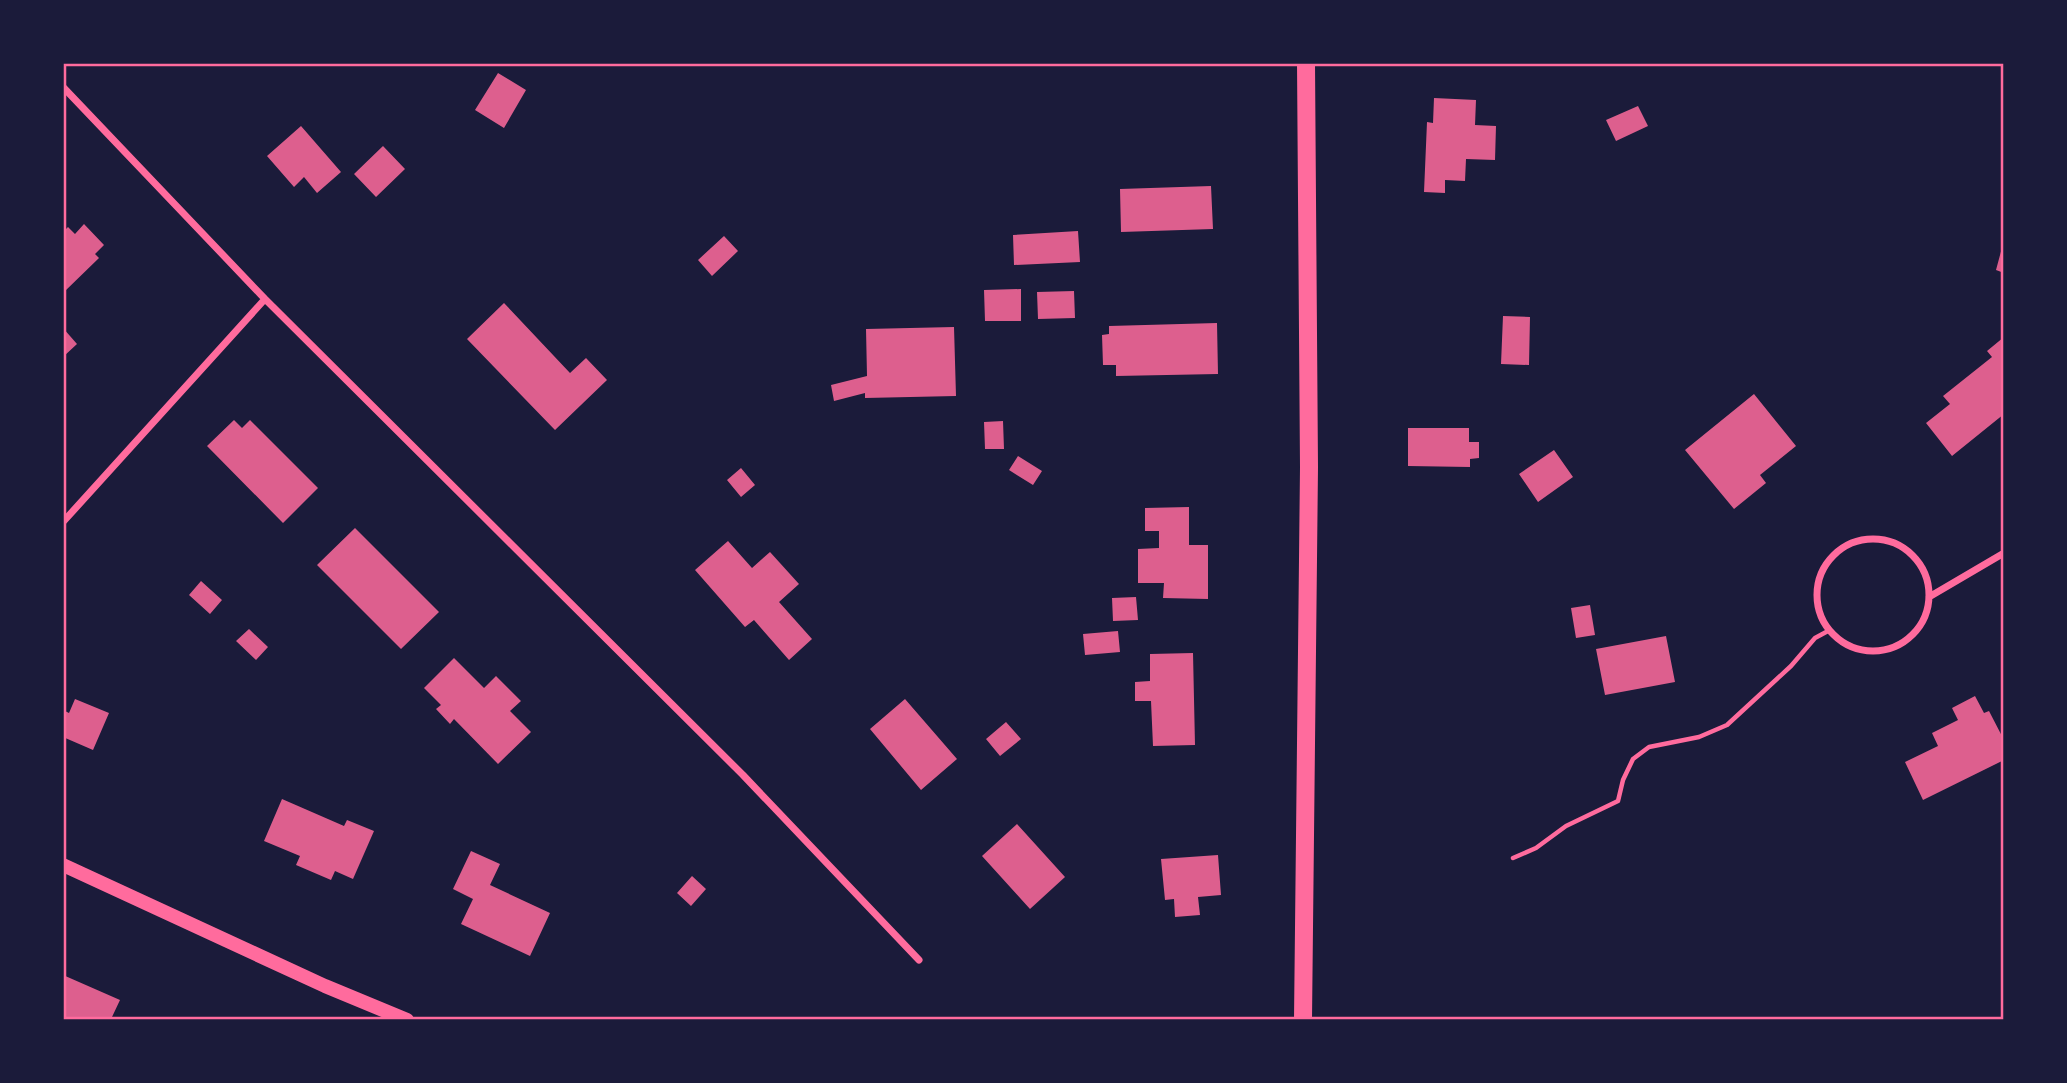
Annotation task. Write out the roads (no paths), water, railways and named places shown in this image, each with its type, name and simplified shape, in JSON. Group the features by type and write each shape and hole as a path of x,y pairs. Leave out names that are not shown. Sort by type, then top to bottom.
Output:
{"main road":[{"path":"1303,1020 1308,481 1306,63"},
{"path":"63,865 325,986 407,1020"}],"street":[{"path":"63,87 265,299 743,775 919,960"},
{"path":"63,522 265,299"},
{"path":"1867,539 1881,540 1906,549 1924,570 1929,597 1928,609 1916,632 1896,647 1872,652 1847,646 1828,631 1817,608 1818,582 1831,557 1841,548 1867,539"},
{"path":"1929,597 2004,553"}]}
